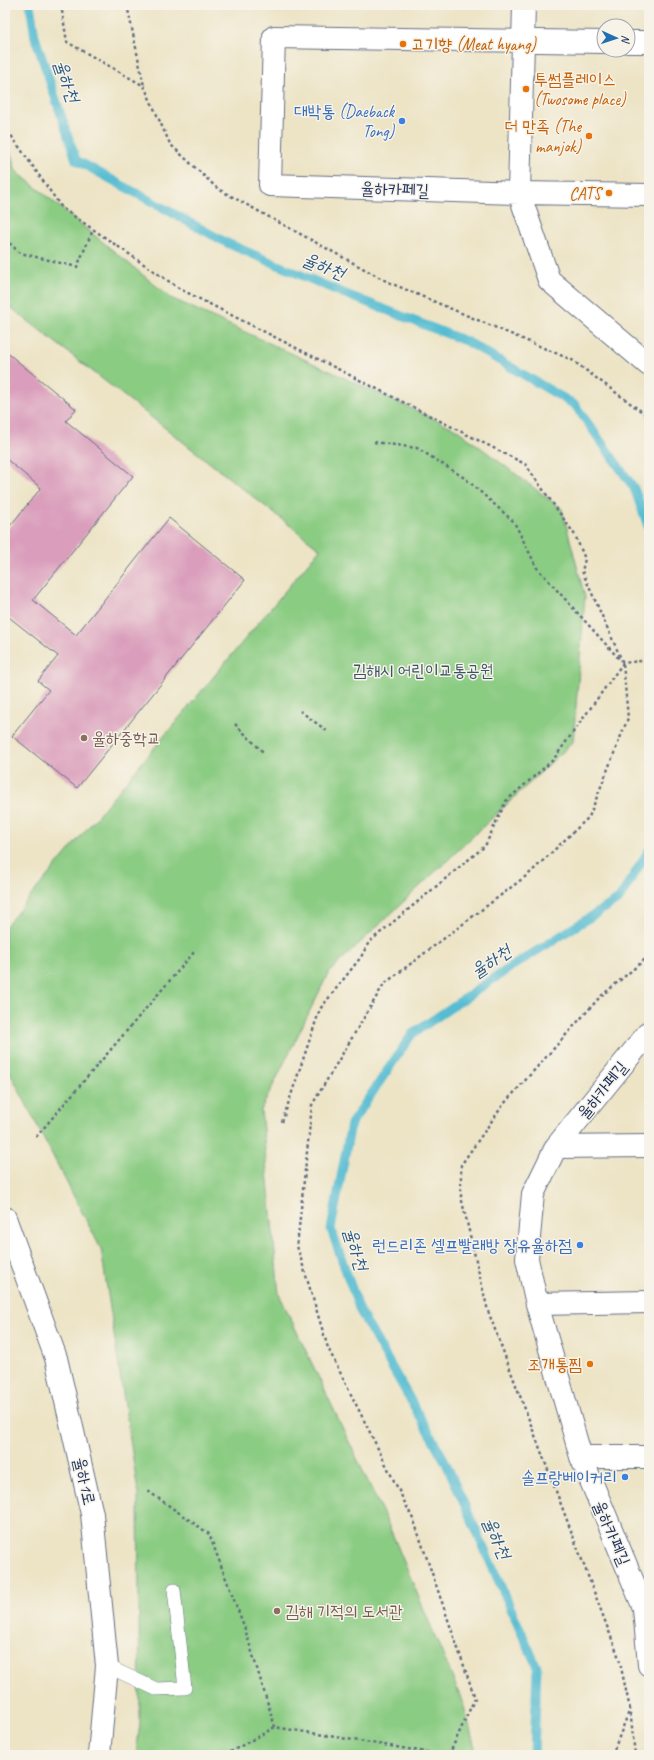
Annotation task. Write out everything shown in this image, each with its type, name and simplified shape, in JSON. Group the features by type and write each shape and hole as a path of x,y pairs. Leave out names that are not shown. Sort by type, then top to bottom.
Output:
{"street":[{"path":"524,5 520,194 549,280 647,361"},
{"name":"율하카페길","path":"523,41 274,37 270,186 520,194 649,195"},
{"path":"523,41 596,42"},
{"path":"636,42 649,42"},
{"name":"율하카페길","path":"649,1032 556,1147 533,1194 527,1259 537,1304 580,1457 647,1608 649,1665"},
{"name":"율하카페길","path":"556,1147 649,1146"},
{"name":"율하1로","path":"5,1218 56,1358 92,1514 107,1666 99,1755"},
{"path":"537,1304 649,1302"},
{"path":"580,1457 649,1457"}],"lane":[{"path":"107,1666 156,1689 185,1688 174,1590"}],"path":[{"path":"61,5 67,42 144,86"},
{"path":"127,5 144,86 170,144 218,190 388,282 572,360 649,418"},
{"path":"5,113 8,131 62,208 180,289 525,464 575,534 586,559 582,571 623,663 628,718 589,817 530,873 384,984 312,1105 297,1246 328,1348 414,1521 475,1698 449,1755"},
{"path":"5,239 20,252 77,267 93,230"},
{"path":"374,442 417,448 466,479 514,522 537,568 623,663"},
{"path":"282,1122 320,1009 361,957 369,942 485,846 506,801 553,760 623,663 649,660"},
{"path":"300,711 327,731"},
{"path":"235,724 264,753"},
{"path":"36,1137 195,951"},
{"path":"148,1491 209,1534 244,1626 274,1727"},
{"path":"612,1755 630,1709 635,1755"},
{"path":"225,1755 274,1727 444,1755"}],"green space":[{"name":"김해시 어린이교통공원","path":"5,134 16,171 171,298 456,429 562,509 585,597 573,742 329,972 261,1110 279,1294 389,1526 463,1703 477,1755 136,1755 140,1723 138,1492 101,1249 5,1063 5,927 320,549 5,303"}],"building":[{"path":"5,351 76,409 66,421 133,476 33,600 76,635 169,518 245,580 77,788 12,736 49,690 38,681 58,656 5,614 5,532 41,488 5,458"}],"waterway":[{"name":"율하천","path":"30,5 35,37 76,160 227,243 338,291 468,342 575,405 634,488 649,529"},
{"name":"율하천","path":"534,1755 537,1667 445,1461 360,1311 331,1229 351,1124 412,1034 511,967 619,899 649,850"}],"place":[{"name":"고기향 (Meat hyang)","path":"403,44"},
{"name":"투썸플레이스 (Twosome place)","path":"526,89"},
{"name":"대박통 (Daeback Tong)","path":"402,121"},
{"name":"더 만족 (The manjok)","path":"589,136"},
{"name":"CATS","path":"609,193"},
{"name":"율하중학교","path":"84,738"},
{"name":"런드리존 셀프빨래방 장유율하점","path":"580,1245"},
{"name":"조개통찜","path":"590,1364"},
{"name":"솔프랑베이커리","path":"625,1477"},
{"name":"김해 기적의 도서관","path":"277,1611"}]}
